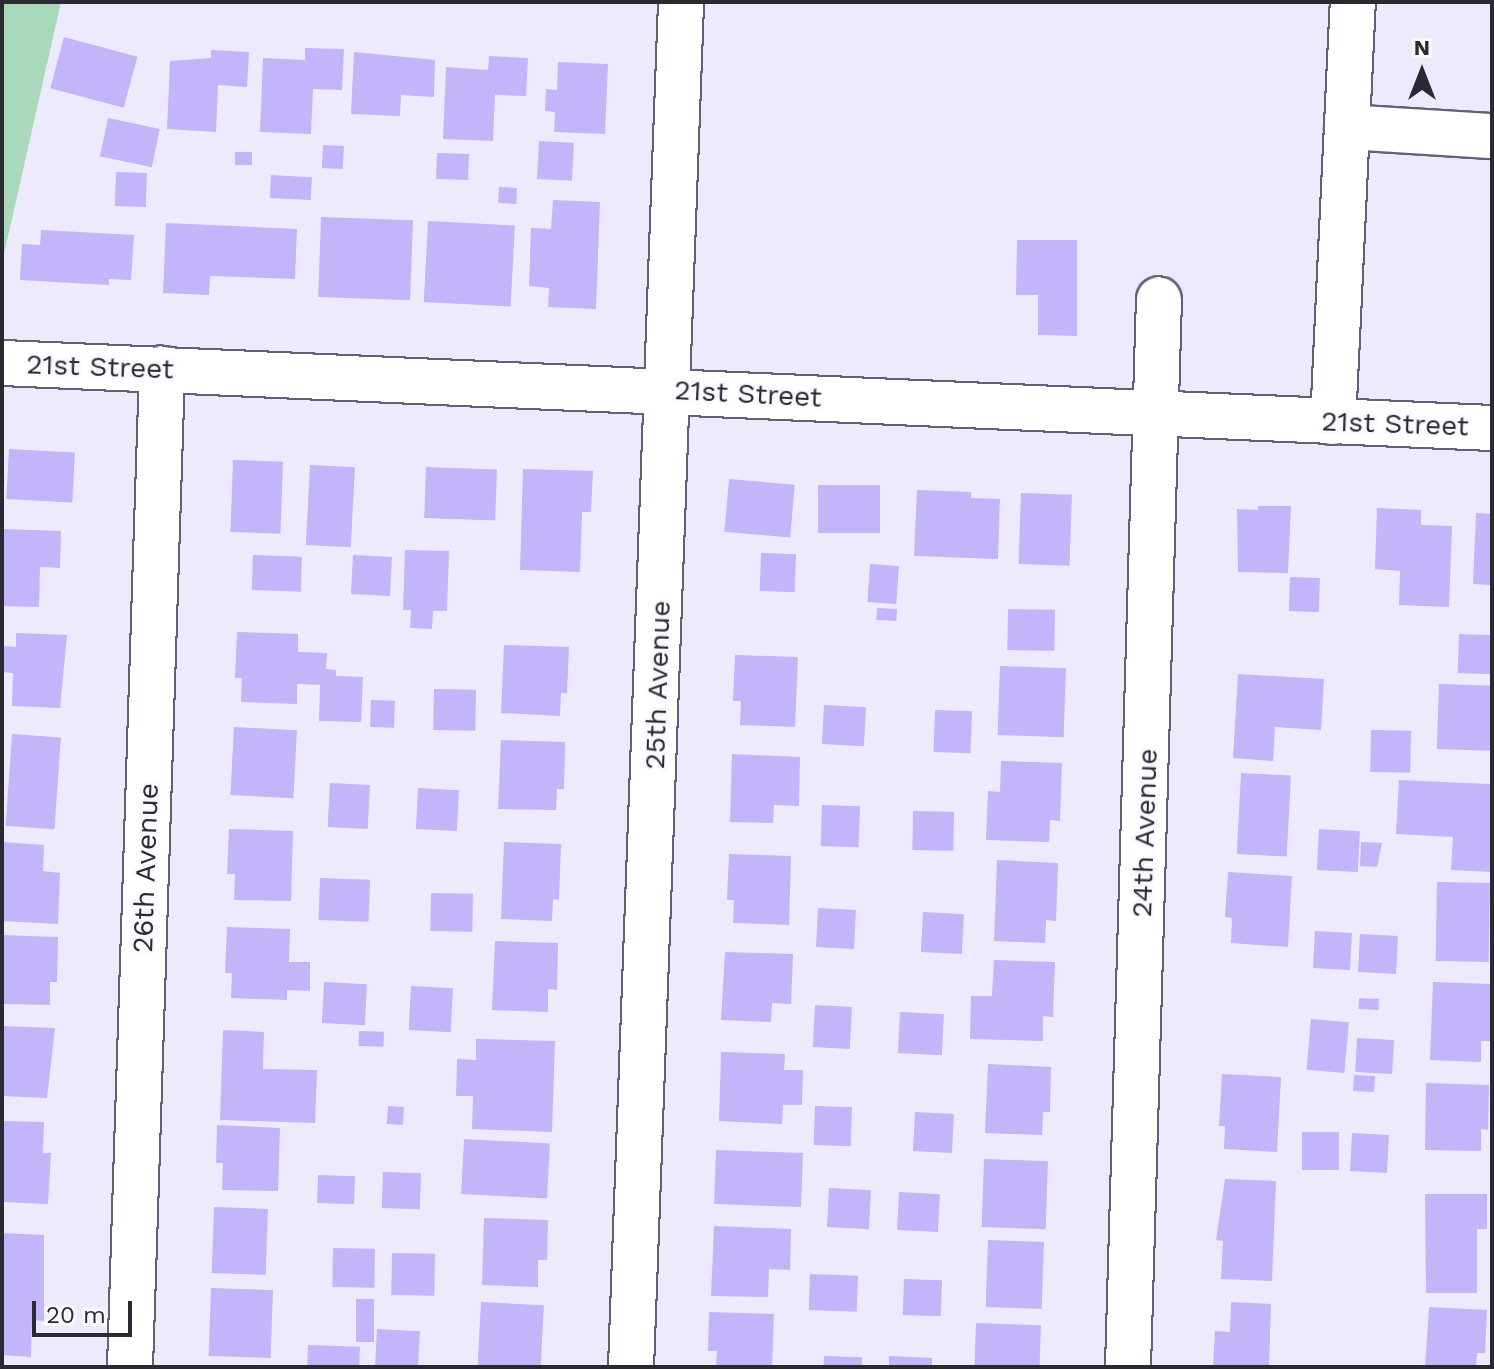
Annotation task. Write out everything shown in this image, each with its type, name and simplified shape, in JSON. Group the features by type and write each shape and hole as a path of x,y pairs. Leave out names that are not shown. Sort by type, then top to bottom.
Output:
{"street":[{"name":"25th Avenue","path":"631,1367 681,2"},
{"path":"1333,422 1353,2"},
{"path":"1347,127 1492,136"},
{"name":"24th Avenue","path":"1128,1367 1159,299"},
{"name":"21st Street","path":"3,363 1492,428"},
{"name":"26th Avenue","path":"130,1367 162,369"}],"green space":[{"path":"2,2 61,2 2,263"}],"building":[{"path":"64,37 137,57 124,108 50,88"},
{"path":"305,48 344,49 342,90 313,89 311,134 260,132 263,58 305,60"},
{"path":"211,50 249,52 247,87 218,85 216,132 167,129 170,61 211,58"},
{"path":"354,52 435,60 434,97 401,95 400,116 351,114"},
{"path":"489,56 528,58 526,96 495,95 493,141 443,139 446,67 488,70"},
{"path":"558,62 608,64 605,134 554,132 555,112 545,111 546,89 557,90"},
{"path":"108,118 160,129 152,167 100,156"},
{"path":"539,141 574,143 572,181 537,179"},
{"path":"323,145 344,146 343,169 322,168"},
{"path":"235,152 252,152 252,165 235,165"},
{"path":"437,153 469,154 468,180 436,179"},
{"path":"116,172 147,173 146,207 115,206"},
{"path":"271,175 312,177 311,200 270,198"},
{"path":"499,187 517,188 516,204 498,203"},
{"path":"553,200 600,202 596,309 548,307 549,288 529,286 531,228 551,229"},
{"path":"321,217 413,220 410,300 318,297"},
{"path":"428,221 515,226 511,306 424,302"},
{"path":"166,223 297,229 295,279 210,276 209,295 163,293"},
{"path":"41,230 134,235 131,280 109,279 109,285 20,280 22,244 40,245"},
{"path":"1017,240 1077,240 1077,336 1038,335 1038,295 1016,295"},
{"path":"9,449 75,452 72,502 6,499"},
{"path":"233,460 283,462 280,534 230,532"},
{"path":"310,465 355,467 351,547 306,545"},
{"path":"426,467 497,469 495,520 424,518"},
{"path":"523,469 593,471 591,512 582,512 580,572 520,570"},
{"path":"729,479 795,485 790,538 724,532"},
{"path":"818,485 880,485 880,533 818,533"},
{"path":"917,490 971,492 971,498 1000,499 998,559 914,556"},
{"path":"1021,493 1072,495 1069,566 1019,564"},
{"path":"1258,506 1291,506 1288,573 1238,572 1237,509 1258,510"},
{"path":"1377,508 1421,510 1421,525 1452,526 1449,607 1399,605 1400,571 1375,569"},
{"path":"1476,513 1492,514 1492,585 1473,584"},
{"path":"2,529 61,531 60,568 40,567 39,607 2,606"},
{"path":"405,550 449,551 447,611 433,611 432,629 410,628 411,610 403,610"},
{"path":"761,553 796,554 795,592 760,591"},
{"path":"253,555 302,557 301,592 252,590"},
{"path":"353,555 392,557 390,596 351,594"},
{"path":"870,564 899,566 896,604 867,602"},
{"path":"1290,577 1320,578 1319,612 1289,611"},
{"path":"877,608 897,609 896,621 876,620"},
{"path":"1008,609 1055,610 1054,651 1007,650"},
{"path":"237,632 298,634 298,652 327,653 326,669 336,670 336,676 363,677 361,722 319,721 320,685 297,684 297,704 241,702 242,678 235,678"},
{"path":"16,633 67,635 60,708 12,706 13,673 2,672 2,646 16,647"},
{"path":"1459,634 1492,635 1491,674 1458,673"},
{"path":"504,645 569,647 567,693 561,693 560,716 501,713"},
{"path":"735,655 798,657 795,727 740,725 741,701 733,701"},
{"path":"1000,666 1066,668 1064,737 998,735"},
{"path":"1238,674 1324,679 1321,730 1275,727 1273,761 1233,758"},
{"path":"1439,684 1492,686 1490,751 1437,749"},
{"path":"434,689 476,690 475,731 433,730"},
{"path":"371,700 395,701 394,728 370,727"},
{"path":"824,705 866,707 864,746 822,744"},
{"path":"935,710 972,711 971,753 934,752"},
{"path":"234,727 297,730 293,798 230,795"},
{"path":"1371,730 1411,731 1410,773 1370,772"},
{"path":"12,734 61,737 54,829 6,826"},
{"path":"501,740 565,742 564,789 557,789 556,810 498,809"},
{"path":"732,754 800,757 799,806 774,805 773,823 730,822"},
{"path":"1001,761 1062,763 1060,821 1050,820 1049,842 986,840 988,791 1000,792"},
{"path":"1241,773 1291,776 1287,857 1237,854"},
{"path":"1399,780 1490,784 1492,872 1451,870 1453,837 1396,834"},
{"path":"330,783 370,785 368,829 328,827"},
{"path":"418,788 459,790 457,831 416,829"},
{"path":"822,805 860,806 859,847 821,846"},
{"path":"913,811 954,812 953,851 912,850"},
{"path":"229,829 293,831 291,901 234,900 235,874 227,874"},
{"path":"1319,829 1360,831 1358,872 1317,870"},
{"path":"2,842 44,845 43,871 60,873 58,924 2,921"},
{"path":"504,842 561,844 559,900 553,899 552,921 501,919"},
{"path":"1361,842 1382,843 1377,867 1360,866"},
{"path":"729,854 791,856 789,925 733,923 734,900 727,900"},
{"path":"997,860 1058,863 1056,921 1046,920 1045,943 994,941"},
{"path":"1228,872 1292,876 1288,947 1231,943 1232,918 1225,917"},
{"path":"320,878 370,880 369,922 319,920"},
{"path":"1437,882 1490,883 1489,962 1436,961"},
{"path":"431,893 473,894 472,932 430,931"},
{"path":"818,908 856,910 854,949 816,947"},
{"path":"923,912 964,914 962,954 921,952"},
{"path":"227,927 290,929 289,962 310,962 310,991 287,990 287,1000 231,998 232,973 225,973"},
{"path":"1315,931 1352,933 1350,970 1313,968"},
{"path":"1360,934 1398,936 1396,974 1358,972"},
{"path":"2,935 58,937 57,982 50,982 50,1005 2,1004"},
{"path":"495,941 558,943 557,990 548,989 548,1012 492,1010"},
{"path":"725,952 793,954 791,1004 772,1003 771,1022 721,1020"},
{"path":"994,960 1055,962 1053,1017 1043,1016 1043,1041 970,1039 971,996 992,996"},
{"path":"324,982 367,984 365,1025 322,1023"},
{"path":"1433,982 1492,984 1490,1041 1481,1041 1481,1062 1430,1060"},
{"path":"411,986 453,988 451,1032 409,1030"},
{"path":"1359,998 1379,999 1378,1010 1358,1009"},
{"path":"815,1005 852,1007 850,1049 813,1047"},
{"path":"900,1012 944,1014 942,1055 898,1053"},
{"path":"1311,1019 1349,1022 1344,1073 1307,1070"},
{"path":"2,1026 55,1028 47,1098 2,1096"},
{"path":"223,1030 264,1032 263,1069 317,1070 315,1123 220,1120"},
{"path":"359,1031 384,1032 383,1047 358,1046"},
{"path":"1357,1038 1394,1040 1392,1074 1355,1072"},
{"path":"476,1039 555,1041 552,1132 472,1129 473,1096 456,1096 457,1059 476,1060"},
{"path":"721,1052 785,1054 784,1070 803,1070 802,1105 783,1105 782,1124 719,1121"},
{"path":"988,1064 1051,1067 1050,1112 1043,1112 1042,1135 985,1133"},
{"path":"1222,1074 1281,1077 1277,1152 1224,1149 1225,1126 1219,1126"},
{"path":"1354,1075 1375,1076 1374,1092 1353,1091"},
{"path":"1426,1083 1489,1085 1488,1130 1481,1129 1481,1151 1425,1150"},
{"path":"388,1106 404,1107 403,1125 387,1124"},
{"path":"815,1106 852,1107 851,1146 814,1145"},
{"path":"915,1112 954,1114 952,1153 913,1151"},
{"path":"2,1121 44,1122 43,1153 51,1153 48,1204 2,1202"},
{"path":"217,1125 280,1128 278,1191 222,1190 223,1163 216,1163"},
{"path":"1302,1132 1339,1132 1339,1170 1302,1170"},
{"path":"1352,1133 1389,1135 1387,1173 1350,1171"},
{"path":"464,1139 550,1144 547,1198 461,1194"},
{"path":"716,1150 803,1153 801,1207 714,1204"},
{"path":"984,1159 1048,1161 1046,1229 982,1227"},
{"path":"383,1172 421,1173 420,1209 382,1208"},
{"path":"318,1175 355,1176 354,1204 317,1203"},
{"path":"1225,1179 1276,1181 1272,1281 1221,1279 1223,1241 1216,1240"},
{"path":"829,1188 871,1190 869,1229 827,1227"},
{"path":"899,1192 940,1194 938,1232 897,1230"},
{"path":"1425,1194 1487,1194 1487,1229 1477,1229 1477,1293 1426,1293"},
{"path":"214,1207 268,1209 266,1275 212,1273"},
{"path":"484,1218 548,1220 547,1260 538,1260 538,1287 482,1285"},
{"path":"714,1226 791,1229 790,1270 769,1269 768,1297 711,1296"},
{"path":"2,1233 44,1235 44,1321 32,1320 31,1357 2,1355"},
{"path":"988,1240 1044,1242 1042,1309 986,1307"},
{"path":"333,1248 375,1249 374,1288 332,1287"},
{"path":"392,1253 435,1254 434,1296 391,1295"},
{"path":"810,1274 858,1276 857,1312 809,1310"},
{"path":"904,1279 942,1280 941,1316 903,1315"},
{"path":"211,1288 273,1290 271,1358 209,1356"},
{"path":"356,1299 374,1299 374,1342 356,1342"},
{"path":"481,1302 544,1305 541,1367 478,1366"},
{"path":"1231,1302 1271,1304 1269,1367 1213,1367 1215,1331 1230,1332"},
{"path":"1429,1307 1487,1310 1485,1353 1477,1353 1476,1367 1425,1367"},
{"path":"709,1312 774,1314 772,1367 716,1367 717,1351 708,1351"},
{"path":"976,1323 1041,1325 1040,1367 974,1367"},
{"path":"377,1329 420,1331 418,1367 375,1367"},
{"path":"308,1345 360,1347 359,1367 307,1367"},
{"path":"824,1356 862,1357 862,1367 824,1367"},
{"path":"889,1356 932,1358 932,1367 889,1367"}]}
